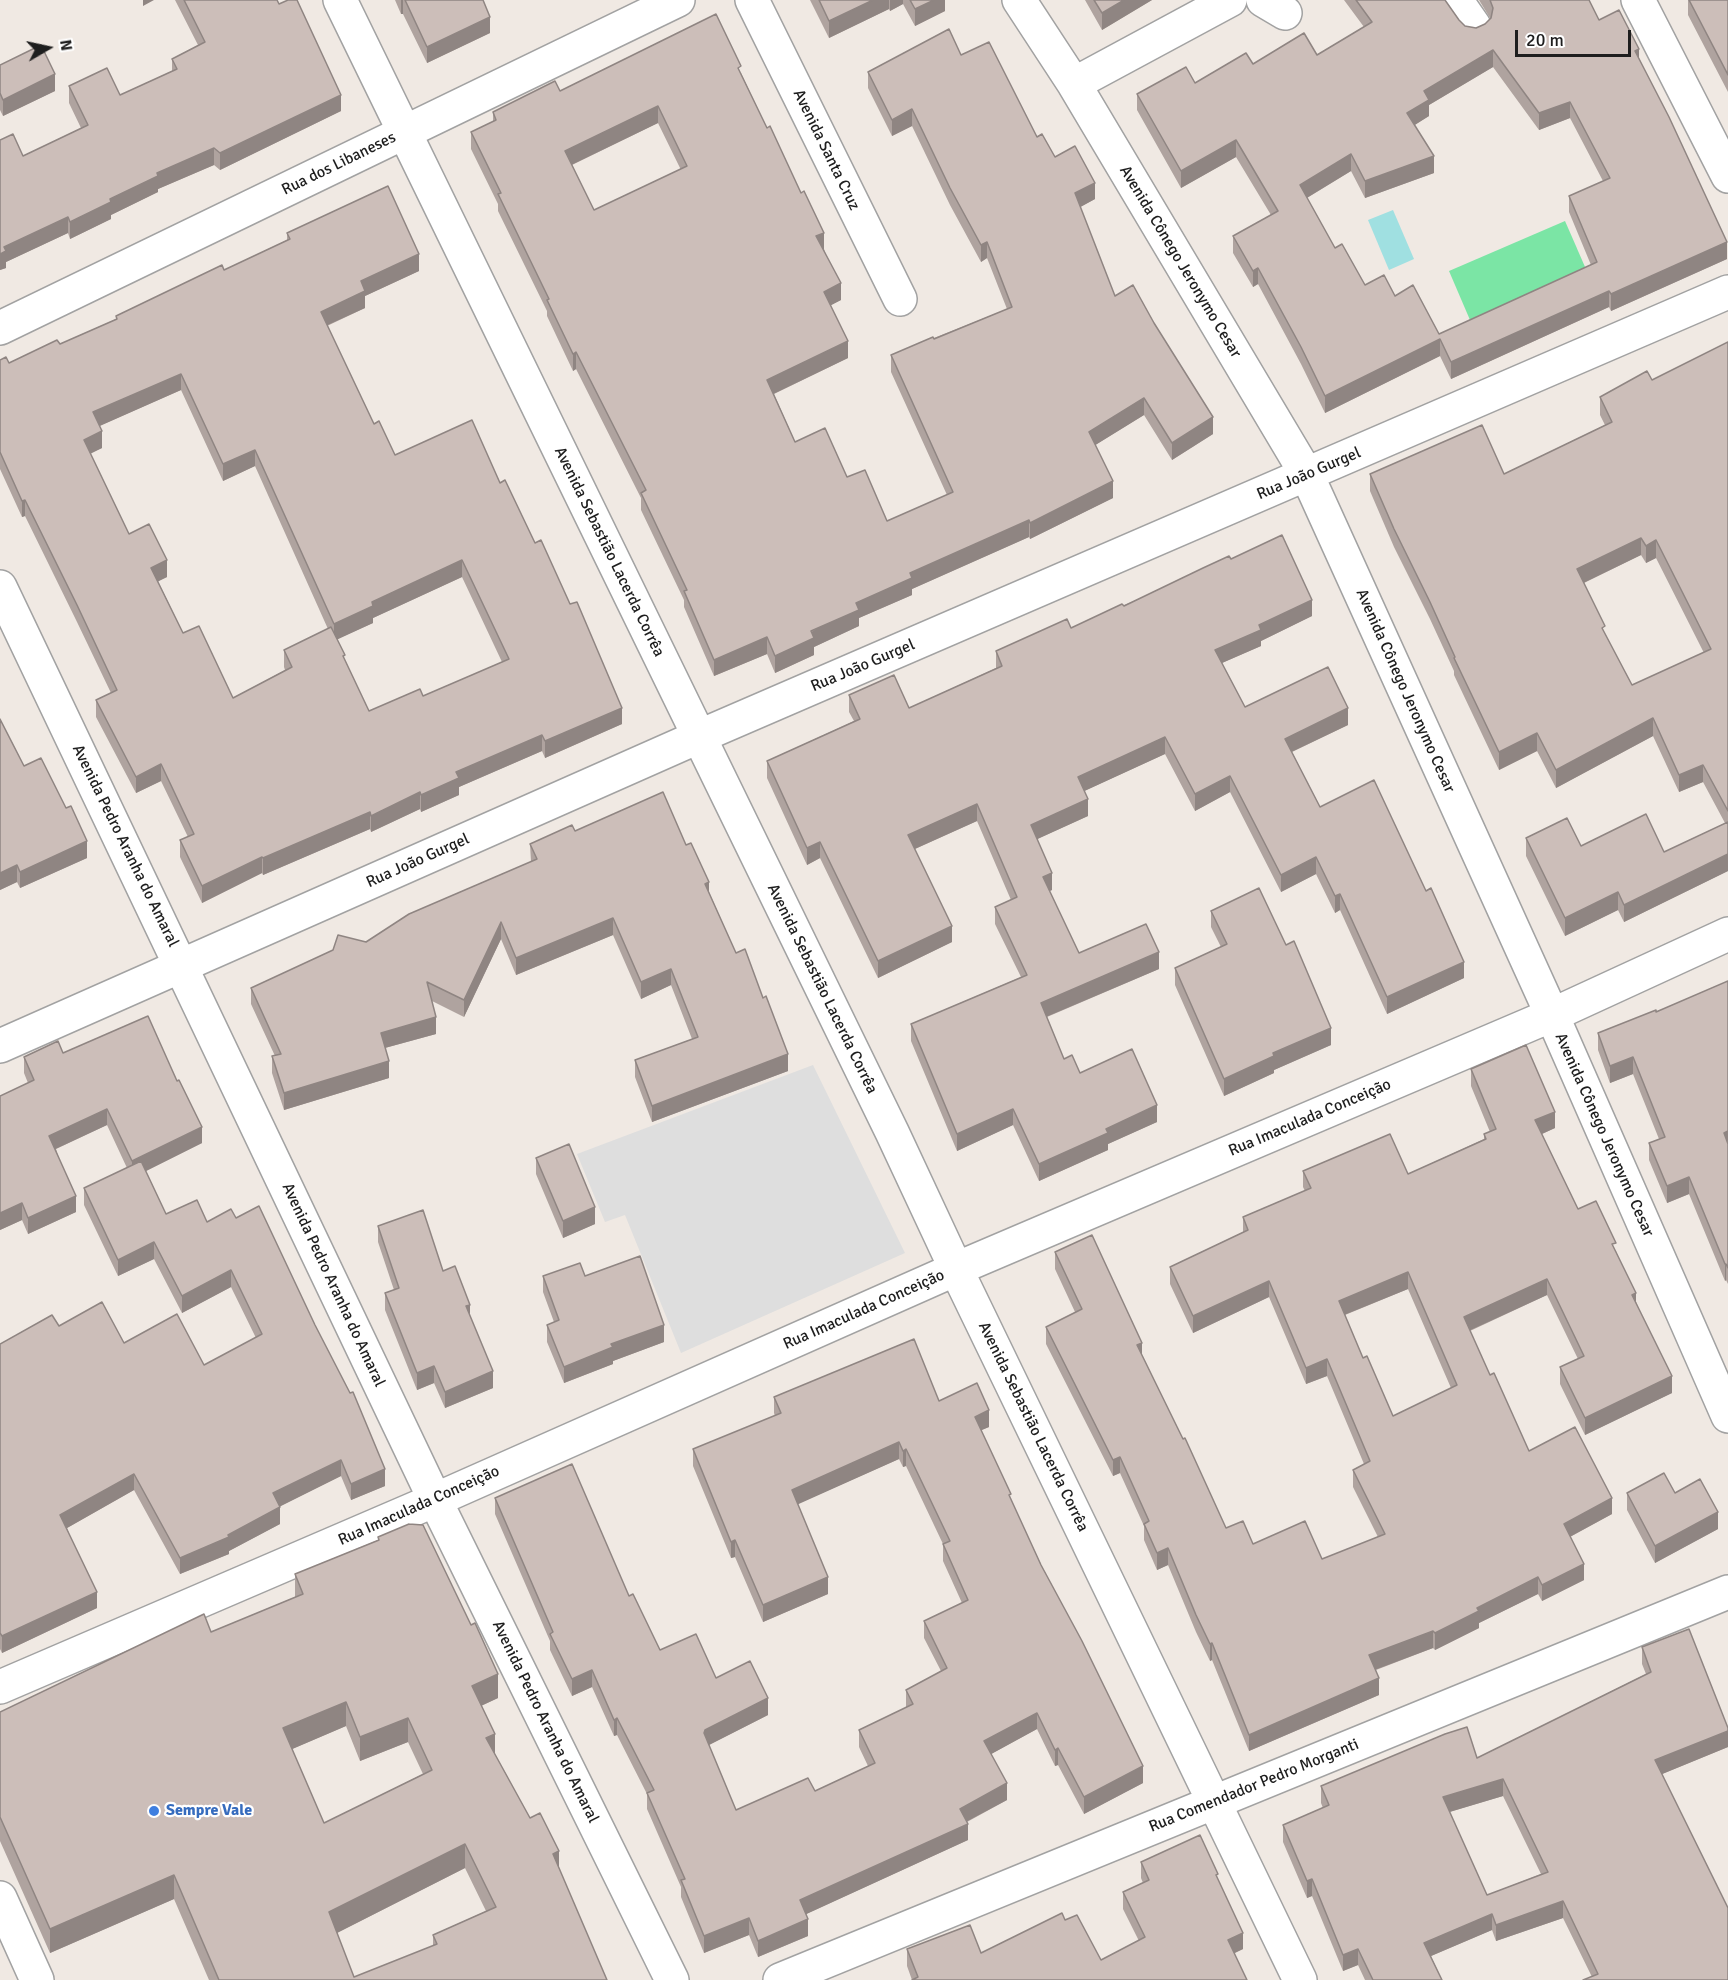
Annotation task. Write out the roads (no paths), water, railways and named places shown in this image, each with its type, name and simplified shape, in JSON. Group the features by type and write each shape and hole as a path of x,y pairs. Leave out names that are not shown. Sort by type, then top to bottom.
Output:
{"street":[{"name":"Avenida Sebastião Lacerda Corrêa","path":"340,0 892,1132 1300,1980"},
{"name":"Rua dos Libaneses","path":"0,328 678,0"},
{"name":"Avenida Santa Cruz","path":"752,0 900,299"},
{"name":"Avenida Cônego Jeronymo Cesar","path":"1019,0 1074,84 1307,475 1552,1015 1728,1416"},
{"path":"1074,84 1230,0"},
{"path":"1638,0 1728,176"},
{"name":"Rua João Gurgel","path":"0,1046 698,737 1728,292"},
{"name":"Avenida Pedro Aranha do Amaral","path":"0,587 435,1500 672,1980"},
{"name":"Rua Imaculada Conceição","path":"0,1687 435,1500 956,1269 1552,1015 1728,934"},
{"name":"Rua Comendador Pedro Morganti","path":"780,1980 1728,1592"},
{"path":"0,1898 37,1980"}],"water":[{"path":"1393,210 1414,259 1389,270 1368,220"}],"place":[{"name":"Sempre Vale","path":"154,1811"}]}
